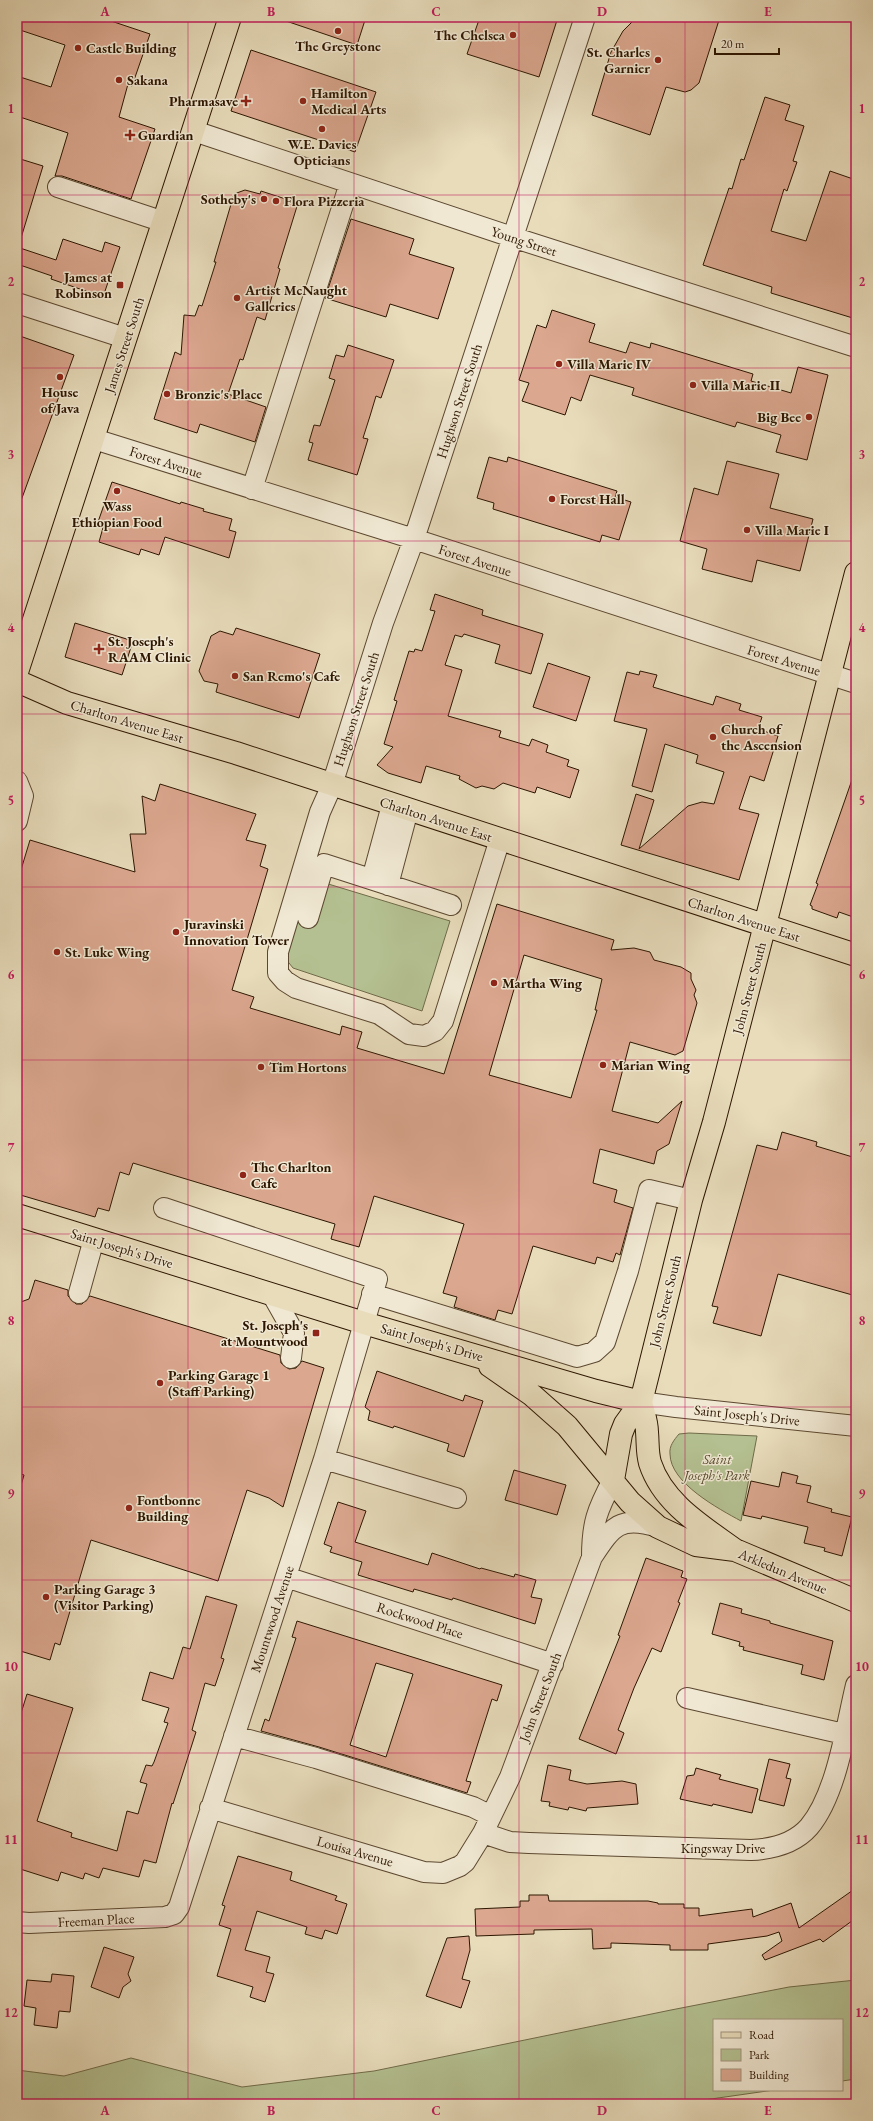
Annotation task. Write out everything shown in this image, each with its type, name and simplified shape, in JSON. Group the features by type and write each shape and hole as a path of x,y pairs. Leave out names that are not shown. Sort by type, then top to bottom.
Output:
{"main road":[{"name":"James Street South","path":"17,672 94,440 125,338 194,131 230,17"},
{"name":"John Street South","path":"613,1480 621,1434 625,1424 641,1402 691,1200 714,1122 856,573"},
{"name":"Charlton Avenue East","path":"17,681 66,702 236,753 856,956"},
{"name":"Saint Joseph's Drive","path":"17,1215 470,1354 596,1391 641,1402"},
{"name":"Arkledun Avenue","path":"470,1354 532,1395 550,1409 567,1426 630,1502 658,1527 696,1545 734,1550 856,1601"},
{"name":"John Street South","path":"641,1402 647,1431 646,1446 650,1462 661,1486 686,1514 734,1550"}],"street":[{"name":"Hughson Street South","path":"500,839 443,1021 435,1031 424,1036 408,1034 379,1014 296,988 285,981 278,973 277,962 281,944 320,812 332,785 384,623 414,539 585,17"},
{"name":"Young Street","path":"194,131 512,237 856,347"},
{"path":"252,489 350,183"},
{"path":"58,187 164,222"},
{"path":"17,303 125,338"},
{"name":"Forest Avenue","path":"94,440 414,539 856,683"},
{"path":"17,781 23,796 17,821"},
{"path":"380,882 400,807"},
{"path":"308,918 324,864 451,905"},
{"path":"372,1294 577,1357 594,1352 605,1342 628,1271 649,1190 691,1200"},
{"name":"Mountwood Avenue","path":"164,1208 377,1279 324,1459 179,1907 174,1914"},
{"path":"80,1292 94,1239"},
{"path":"272,1294 294,1333 291,1358"},
{"name":"Saint Joseph's Drive","path":"641,1402 856,1426"},
{"path":"324,1459 456,1498"},
{"name":"John Street South","path":"592,1557 592,1533 594,1520 613,1480"},
{"name":"John Street South","path":"487,1825 510,1777 592,1557 609,1532 617,1526 636,1522 658,1527"},
{"name":"Rockwood Place","path":"286,1577 553,1664"},
{"name":"Kingsway Drive","path":"234,1736 316,1758 473,1807 487,1825 510,1842 768,1849 784,1844 799,1836 809,1827 822,1809 833,1780 856,1685"},
{"path":"686,1698 844,1734"},
{"name":"Louisa Avenue","path":"210,1808 430,1873 443,1873 460,1866 465,1862 487,1825"},
{"name":"Freeman Place","path":"17,1922 29,1924 158,1918 174,1914"}],"green space":[{"path":"325,883 450,921 422,1011 293,968 285,958 296,917"},
{"name":"Saint Joseph's Park","path":"689,1433 757,1436 741,1521 697,1494 678,1475 672,1465 670,1454 671,1446 679,1434"},
{"path":"856,1980 856,2079 843,2081 843,2019 713,2019 713,2091 767,2091 676,2104 17,2104 17,2070 64,2076 131,2058 242,2087 374,2071 789,1987"}],"building":[{"path":"17,17 99,17 150,34 132,86 128,84 119,117 155,129 131,199 62,176 55,176 68,133 17,116 17,76 51,87 65,45 17,29"},
{"name":"The Greystone","path":"284,17 366,17 357,45 283,20"},
{"name":"The Chelsea","path":"480,17 558,17 539,77 467,54"},
{"name":"St. Charles Garnier","path":"637,17 720,17 699,83 691,90 685,92 666,87 650,135 592,115 611,52 623,31"},
{"name":"Hamilton Medical Arts","path":"251,50 376,92 355,152 231,111"},
{"path":"765,97 790,105 785,120 804,126 793,161 797,162 787,191 784,189 771,231 806,241 830,171 856,180 856,319 771,293 772,287 703,265 729,188 732,189 741,159 744,160"},
{"path":"17,158 43,166 21,238 17,237"},
{"path":"245,190 260,194 261,191 298,203 278,268 280,269 265,320 257,317 243,360 240,359 228,394 266,407 255,442 200,424 197,433 154,419 175,352 181,355 184,315 195,316 199,305 202,306 216,262 214,262 234,194"},
{"path":"351,219 414,239 409,254 454,268 438,319 390,304 386,317 325,298"},
{"path":"63,239 102,252 105,242 120,247 103,297 51,279 52,276 17,264 17,247 56,260"},
{"path":"552,310 595,324 589,342 626,353 630,342 650,348 651,343 753,374 751,381 791,393 798,367 828,375 807,460 776,452 781,435 737,422 735,427 632,395 634,388 590,375 581,401 571,397 565,415 522,401 529,383 519,380 537,325 546,328"},
{"path":"17,335 74,355 18,509 17,509"},
{"path":"348,345 394,360 381,398 376,396 363,438 368,439 357,475 308,460 313,443 309,442 314,425 320,426 335,380 329,378 336,355 344,357"},
{"name":"Forest Hall","path":"489,457 507,462 508,457 617,491 615,497 631,502 619,540 602,535 600,542 493,509 494,503 477,498"},
{"name":"Villa Marie I","path":"727,461 779,474 770,508 813,519 800,571 757,560 752,582 702,569 707,549 680,541 694,488 718,495"},
{"path":"112,482 180,504 181,502 204,509 203,511 232,519 229,530 236,532 229,558 165,537 159,555 141,549 139,555 99,542 104,524 98,522"},
{"path":"435,594 483,610 482,615 543,634 531,674 495,663 500,645 464,634 462,637 455,635 445,665 462,670 448,716 501,731 499,737 529,746 532,739 548,745 546,752 569,760 567,766 579,770 570,798 537,787 535,793 503,783 494,789 482,786 476,788 459,779 460,776 426,766 421,783 388,773 377,765 393,747 384,744 397,701 394,700 409,651 414,652 415,649 422,651 435,611 430,610"},
{"path":"75,623 133,641 122,675 65,657"},
{"path":"236,628 320,654 299,718 216,692 218,684 204,681 199,671 211,636 220,631 233,635"},
{"path":"548,663 590,677 576,721 533,707"},
{"path":"640,671 657,675 653,687 713,705 716,696 741,704 739,710 762,717 758,729 778,736 764,781 750,776 739,809 759,814 739,880 621,845 636,794 654,800 639,849 688,806 702,802 714,804 724,772 696,763 698,755 665,744 652,792 632,786 647,729 614,721 627,672 639,675"},
{"path":"854,774 856,774 856,918 839,912 837,918 812,909 812,906 810,905 818,884 816,883"},
{"path":"160,784 256,814 246,840 266,845 260,866 268,869 232,990 254,997 250,1008 340,1035 342,1026 362,1032 357,1048 444,1074 497,904 614,940 611,950 634,948 650,952 654,960 681,967 691,973 691,979 696,990 694,995 697,1003 683,1051 675,1055 630,1042 612,1111 658,1123 682,1101 669,1144 657,1151 654,1164 600,1149 593,1183 617,1190 614,1202 633,1208 620,1255 616,1253 613,1262 597,1257 595,1264 533,1246 512,1314 498,1310 495,1320 454,1307 457,1297 443,1293 464,1224 374,1196 359,1247 331,1239 335,1224 133,1163 129,1175 120,1172 109,1211 98,1208 95,1217 17,1194 17,883 30,840 135,872 130,834 146,834 142,796 155,801","holes":["524,955 602,979 595,1010 597,1010 571,1098 489,1075"]},
{"path":"782,1132 817,1142 816,1146 856,1158 856,1296 778,1274 761,1336 713,1323 718,1307 712,1306 757,1145 777,1150"},
{"path":"35,1280 68,1290 68,1296 76,1304 82,1304 90,1296 280,1355 281,1363 289,1369 296,1368 302,1361 324,1368 283,1507 269,1498 247,1490 218,1581 91,1540 60,1645 55,1643 50,1660 17,1650 17,1499 24,1475 17,1473 17,1309 18,1303 29,1299"},
{"path":"377,1371 463,1401 465,1395 483,1401 464,1457 447,1451 449,1444 394,1426 393,1428 368,1420 370,1411 365,1407"},
{"path":"514,1470 566,1485 557,1515 505,1500"},
{"path":"782,1472 798,1476 796,1483 811,1486 807,1502 832,1509 831,1512 852,1517 842,1556 824,1551 825,1548 804,1543 808,1527 762,1516 761,1519 743,1515 751,1481 779,1487"},
{"path":"338,1502 366,1511 355,1542 428,1565 432,1553 480,1569 481,1568 514,1577 515,1574 536,1580 531,1597 542,1599 535,1624 453,1598 452,1600 414,1589 413,1592 358,1575 362,1562 330,1552 332,1547 324,1544"},
{"path":"646,1558 683,1571 681,1577 687,1579 678,1602 680,1603 661,1652 652,1648 634,1688 618,1730 624,1733 616,1754 579,1739 620,1636 618,1635"},
{"path":"206,1596 237,1605 221,1658 224,1659 215,1686 205,1683 192,1730 196,1732 173,1804 172,1803 156,1863 144,1860 139,1877 103,1868 99,1878 85,1873 83,1879 61,1872 58,1881 17,1868 17,1726 27,1694 73,1708 37,1821 72,1833 71,1837 117,1851 127,1811 138,1814 147,1784 140,1782 146,1765 152,1766 154,1762 168,1723 164,1722 169,1708 142,1700 150,1672 173,1679 183,1647 190,1649"},
{"path":"720,1603 742,1609 741,1613 770,1621 770,1623 833,1641 824,1680 801,1674 803,1665 743,1650 744,1647 739,1646 740,1642 712,1634"},
{"path":"297,1621 502,1685 497,1701 492,1699 466,1781 471,1782 467,1793 319,1747 261,1731 265,1719 269,1721 296,1638 292,1637","holes":["376,1663 413,1674 386,1757 350,1745"]},
{"path":"769,1759 790,1764 786,1778 791,1779 784,1806 759,1800"},
{"path":"548,1765 571,1770 569,1780 587,1784 622,1781 636,1784 638,1804 587,1808 586,1811 569,1807 568,1810 549,1806 550,1802 541,1801"},
{"path":"696,1768 721,1775 719,1779 758,1789 752,1813 713,1804 712,1806 680,1799 687,1776 694,1775"},
{"path":"238,1856 292,1872 290,1880 337,1896 335,1900 347,1904 337,1934 325,1930 322,1939 305,1934 307,1927 257,1911 245,1950 270,1957 266,1972 274,1974 265,2002 250,1997 253,1987 217,1976 231,1929 219,1925 225,1906 222,1905"},
{"path":"856,1888 856,1918 823,1942 820,1939 765,1960 762,1955 782,1941 779,1932 767,1936 708,1944 708,1950 670,1950 670,1945 611,1943 611,1948 593,1949 592,1929 534,1930 534,1934 476,1936 475,1909 520,1907 520,1901 529,1901 529,1895 548,1895 549,1901 648,1901 658,1904 684,1904 684,1908 699,1908 699,1916 752,1909 753,1917 791,1903 799,1928"},
{"path":"469,1936 470,1950 462,1979 470,1981 461,2008 426,1996 447,1938"},
{"path":"104,1947 134,1957 128,1974 131,1981 123,1987 119,1998 91,1987"},
{"path":"52,1974 74,1976 70,2012 59,2011 57,2028 34,2025 36,2008 24,2006 27,1980 51,1982"}],"place":[{"name":"The Greystone","path":"338,31"},
{"name":"The Chelsea","path":"513,35"},
{"name":"Castle Building","path":"78,48"},
{"name":"St. Charles Garnier","path":"658,60"},
{"name":"Sakana","path":"119,80"},
{"name":"Pharmasave","path":"246,101"},
{"name":"Hamilton Medical Arts","path":"303,101"},
{"name":"W.E. Davies Opticians","path":"322,129"},
{"name":"Guardian","path":"130,135"},
{"name":"Sotheby's","path":"264,199"},
{"name":"Flora Pizzeria","path":"276,201"},
{"name":"James at Robinson","path":"120,285"},
{"name":"Artist McNaught Galleries","path":"237,298"},
{"name":"Villa Marie IV","path":"559,364"},
{"name":"House of Java","path":"60,377"},
{"name":"Villa Marie II","path":"693,385"},
{"name":"Bronzie's Place","path":"167,394"},
{"name":"Big Bee","path":"809,417"},
{"name":"Wass Ethiopian Food","path":"117,491"},
{"name":"Forest Hall","path":"552,499"},
{"name":"Villa Marie I","path":"747,530"},
{"name":"St. Joseph's RAAM Clinic","path":"99,649"},
{"name":"San Remo's Cafe","path":"235,676"},
{"name":"Church of the Ascension","path":"713,737"},
{"name":"Juravinski Innovation Tower","path":"176,932"},
{"name":"St. Luke Wing","path":"57,952"},
{"name":"Martha Wing","path":"494,983"},
{"name":"Marian Wing","path":"603,1065"},
{"name":"Tim Hortons","path":"261,1067"},
{"name":"The Charlton Cafe","path":"243,1175"},
{"name":"St. Joseph's at Mountwood","path":"316,1333"},
{"name":"Parking Garage 1 (Staff Parking)","path":"160,1383"},
{"name":"Fontbonne Building","path":"129,1508"},
{"name":"Parking Garage 3 (Visitor Parking)","path":"46,1597"}]}
